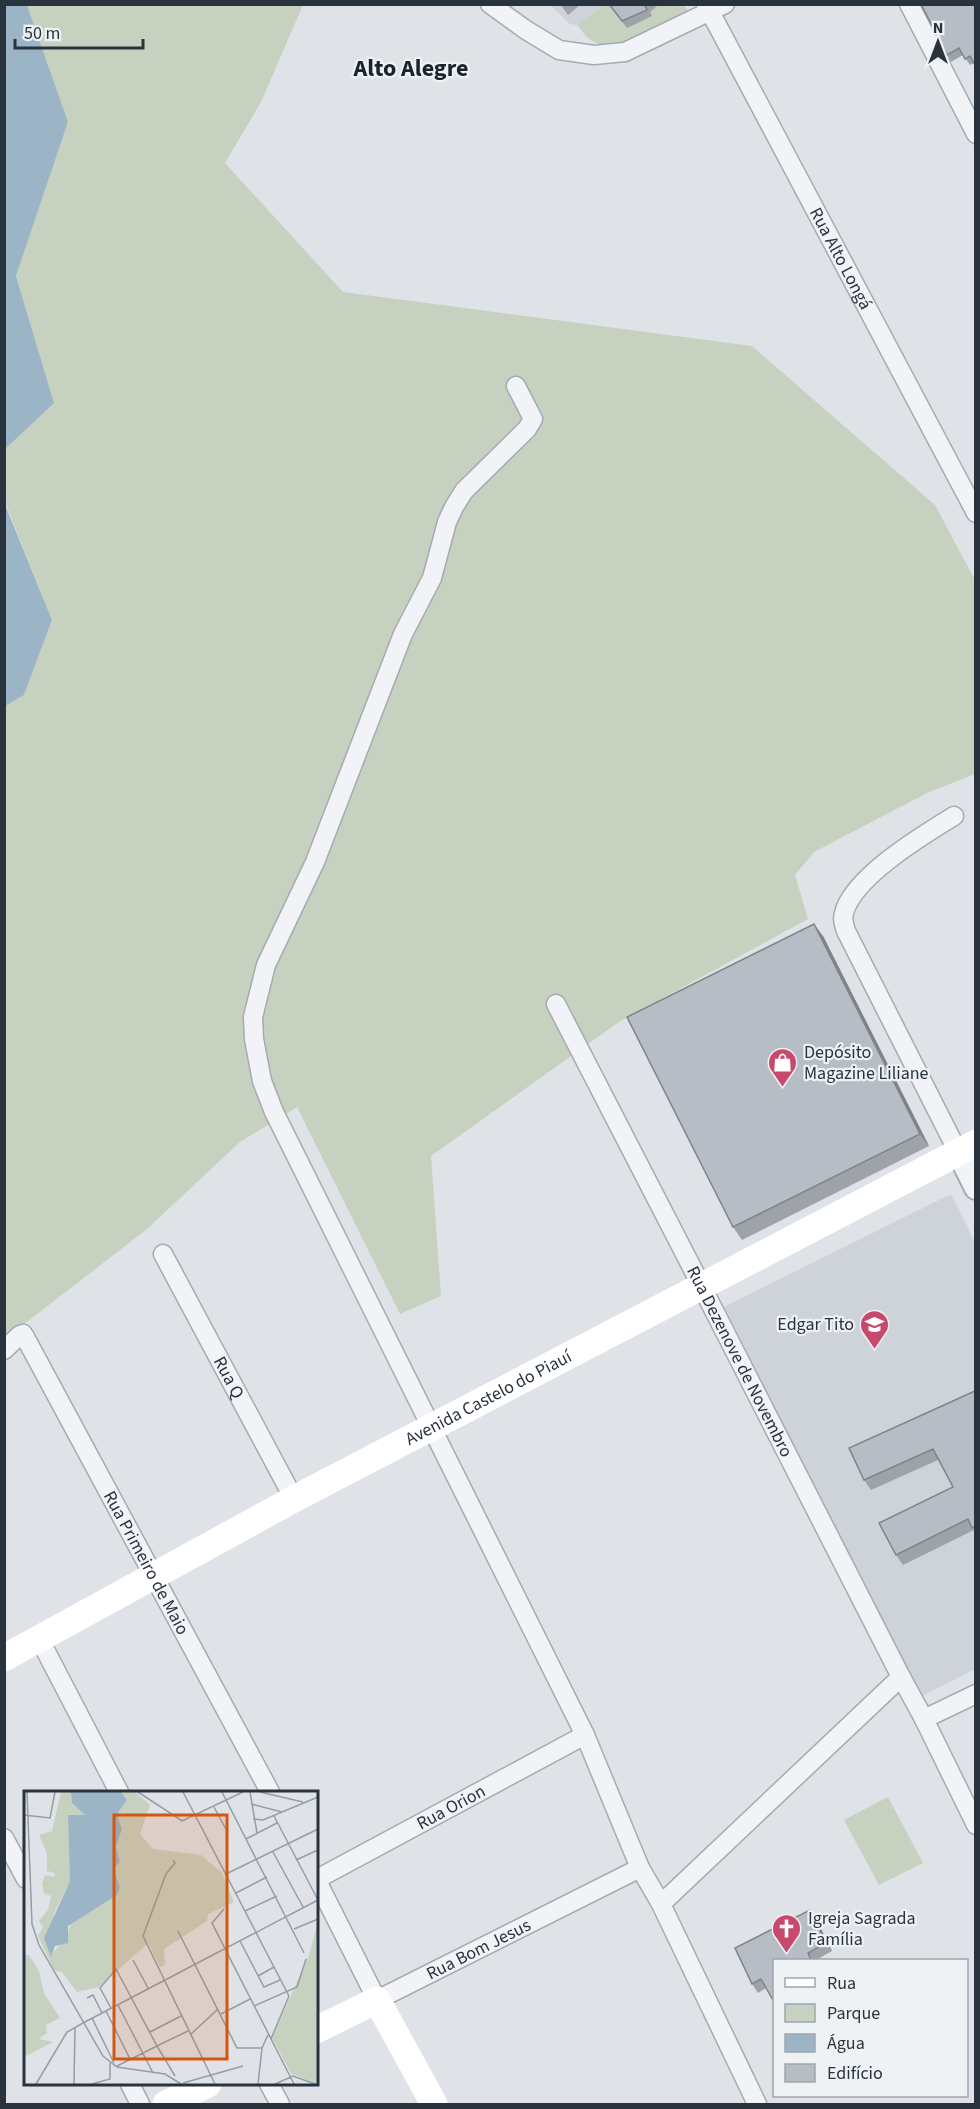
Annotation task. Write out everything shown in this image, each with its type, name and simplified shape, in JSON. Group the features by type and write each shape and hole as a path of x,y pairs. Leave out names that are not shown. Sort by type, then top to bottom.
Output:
{"main road":[{"name":"Avenida Castelo do Piauí","path":"4,1658 294,1499 967,1148"},
{"name":"Rua Bom Jesus","path":"318,2029 377,2000"},
{"path":"377,2000 434,2104"},
{"path":"166,2104 206,2085"}],"street":[{"path":"490,4 559,50 594,55 625,52 714,7"},
{"path":"909,4 975,134"},
{"name":"Rua Alto Longá","path":"714,7 975,512"},
{"path":"516,386 533,419 526,429 464,491 447,522 432,578 403,634 315,862 266,965 253,1017 256,1051 259,1069 274,1112 433,1426 585,1735 640,1868 661,1904 757,2104"},
{"path":"954,816 916,840 877,870 857,890 846,906 843,920 846,931 967,1148 975,1188"},
{"name":"Rua Dezenove de Novembro","path":"556,1004 924,1719 975,1825"},
{"name":"Rua Q","path":"163,1254 294,1499"},
{"name":"Rua Primeiro de Maio","path":"4,1350 21,1334 25,1336 269,1791"},
{"path":"40,1640 118,1791"},
{"path":"661,1904 901,1677"},
{"path":"924,1719 975,1694"},
{"name":"Rua Orion","path":"318,1878 585,1735"},
{"path":"4,1838 24,1875"},
{"name":"Rua Bom Jesus","path":"377,2000 640,1868"},
{"path":"318,1881 377,2000"},
{"path":"130,2085 140,2104"},
{"path":"270,2085 280,2104"}],"shaded area":[{"path":"550,5 604,5 577,25 570,24"},
{"path":"951,1194 975,1243 975,1669 920,1697 724,1307"}],"green space":[{"path":"27,5 303,5 261,102 225,163 343,292 752,346 935,505 975,580 975,774 927,793 814,852 795,875 808,919 619,1022 431,1156 441,1296 400,1314 297,1107 240,1142 147,1229 23,1325 5,1345 5,706 24,695 52,620 5,502 4,449 54,403 16,276 68,122"},
{"path":"604,5 684,5 688,11 640,38 613,45 601,44 589,39 577,25"},
{"path":"888,1797 923,1863 879,1885 844,1820"}],"water":[{"path":"5,4 27,5 68,122 16,276 54,403 5,449"},
{"path":"4,502 52,620 24,695 5,706"}],"building":[{"path":"609,4 647,4 645,6 647,10 622,21"},
{"path":"925,4 975,4 975,65 970,56 965,59 959,48 947,55 922,6"},
{"name":"Depósito Magazine Liliane","path":"814,924 920,1134 733,1227 627,1017"},
{"path":"975,1391 975,1526 972,1528 968,1519 896,1555 879,1523 953,1487 933,1449 864,1480 849,1448"},
{"name":"Igreja Sagrada Família","path":"810,1910 826,1943 808,1953 811,1959 773,1959 773,2000 761,1979 752,1984 735,1948"}],"place":[{"name":"Depósito Magazine Liliane","path":"783,1088"},
{"name":"Edgar Tito","path":"875,1350"},
{"name":"Igreja Sagrada Família","path":"787,1954"}],"district":[{"name":"Alto Alegre","path":"411,68"}]}
